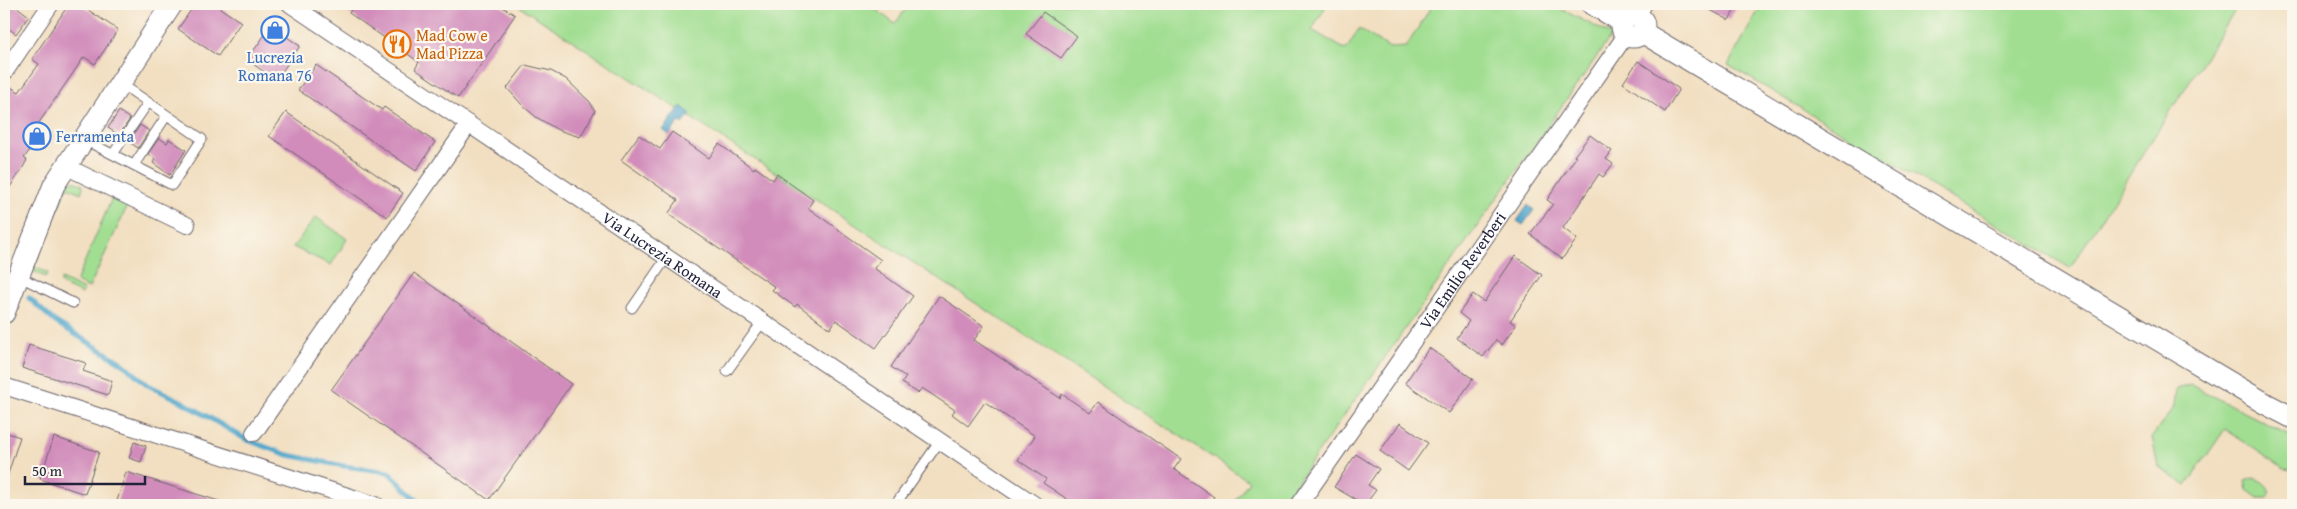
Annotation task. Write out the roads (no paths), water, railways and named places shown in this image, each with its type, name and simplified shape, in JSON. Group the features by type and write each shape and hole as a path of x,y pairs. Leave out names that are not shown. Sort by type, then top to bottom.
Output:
{"street":[{"path":"4,73 51,4"},
{"path":"4,313 45,206 65,166 172,4"},
{"name":"Via Lucrezia Romana","path":"290,4 1035,505"},
{"path":"1592,4 1634,22 1720,79 2266,404 2293,418"},
{"name":"Via Emilio Reverberi","path":"1299,505 1634,22"},
{"path":"254,433 469,124"},
{"path":"65,166 187,225"},
{"path":"4,386 346,500 376,505"}],"lane":[{"path":"83,139 172,185 202,139 120,83"},
{"path":"113,154 148,103"},
{"path":"134,165 167,115"},
{"path":"632,308 667,257"},
{"path":"16,281 73,302"},
{"path":"727,371 762,321"},
{"path":"895,505 940,441"}],"water":[{"path":"681,106 691,114 683,124 679,122 669,135 663,130"},
{"path":"1528,205 1534,210 1523,225 1517,221"}],"waterway":[{"path":"29,298 54,321 122,363 148,385 181,401 247,440 288,455 388,472 422,505"}],"place":[{"name":"Lucrezia Romana 76","path":"275,30"},
{"name":"Mad Cow e Mad Pizza","path":"397,44"},
{"name":"Ferramenta","path":"37,136"}]}
